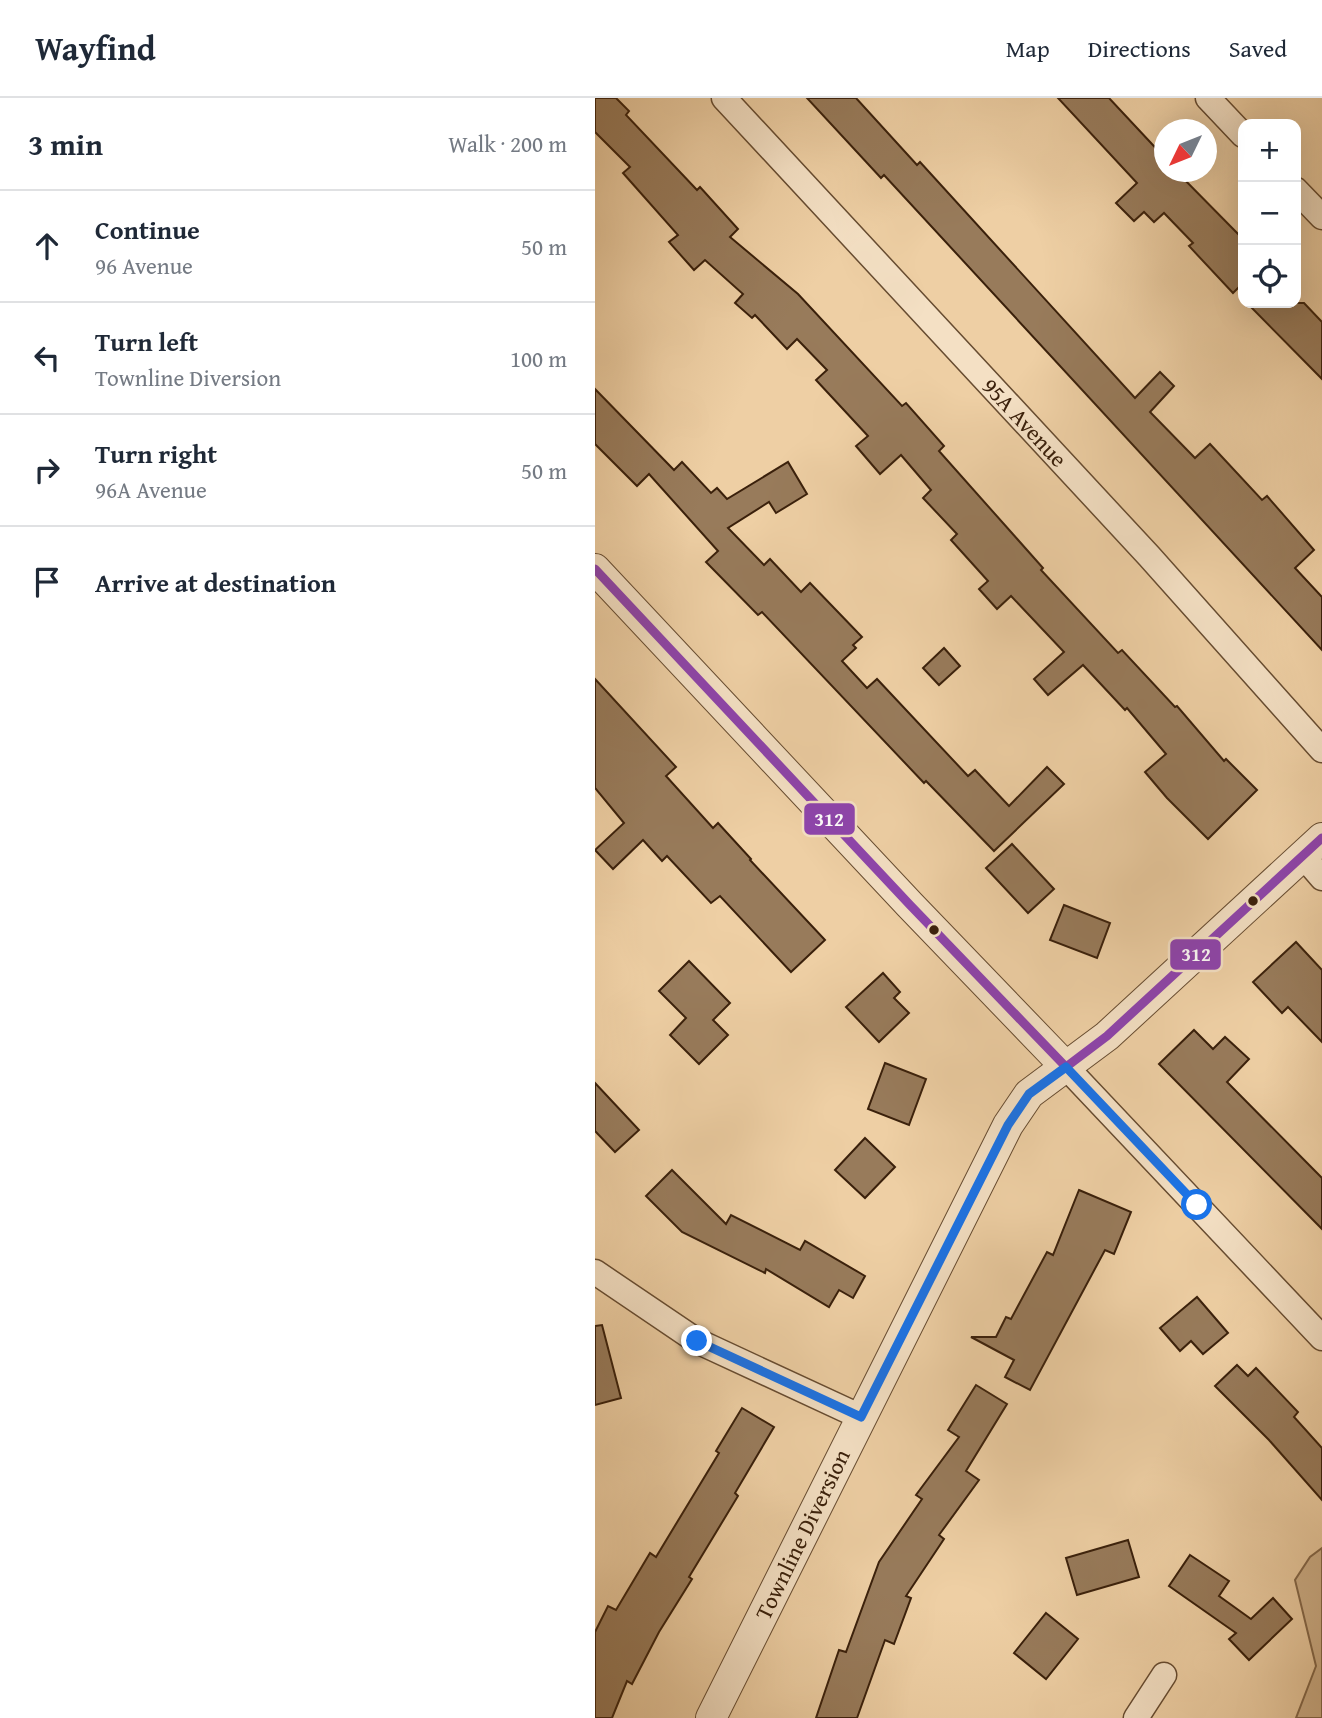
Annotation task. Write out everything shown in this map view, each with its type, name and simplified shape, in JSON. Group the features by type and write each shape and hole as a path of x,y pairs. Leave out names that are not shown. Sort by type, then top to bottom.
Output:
{"street":[{"name":"95A Avenue","path":"724,98 1139,546 1322,750"},
{"path":"1208,98 1238,130"},
{"path":"1301,195 1322,217"},
{"path":"595,569 1322,1338"},
{"name":"Townline Diversion","path":"711,1718 1008,1125 1029,1094 1107,1036 1316,857"},
{"path":"595,1272 697,1341 861,1417"},
{"path":"1136,1718 1164,1675"}],"shaded area":[{"path":"1322,1548 1322,1718 1296,1718 1316,1666 1295,1580 1310,1557"}],"building":[{"path":"595,98 616,98 629,111 626,115 697,190 700,187 738,229 730,237 798,294 902,406 906,403 944,446 939,451 1043,568 1041,570 1118,653 1122,650 1175,707 1177,706 1224,761 1226,759 1257,790 1208,839 1145,772 1166,754 1127,708 1125,710 1083,665 1048,695 1034,679 1064,652 1011,596 997,609 979,589 988,581 951,540 957,534 923,498 931,490 901,455 880,474 856,446 868,436 816,380 827,370 797,339 787,349 755,315 752,318 735,303 743,294 705,260 694,270 669,242 678,235 623,173 630,167 595,132"},
{"path":"807,98 856,98 917,165 920,162 1135,398 1160,372 1174,386 1150,412 1195,458 1210,444 1262,500 1267,496 1314,550 1295,568 1322,597 1322,650 884,175 881,178"},
{"path":"1058,98 1109,98 1154,146 1154,182 1187,182 1238,234 1238,288 1233,293 1189,246 1193,243 1164,213 1154,222 1144,212 1134,221 1116,203 1137,183"},
{"path":"1301,303 1304,303 1322,322 1322,379 1252,308 1301,308"},
{"path":"595,389 674,470 682,462 711,493 717,488 727,499 788,462 807,494 776,513 769,502 728,528 764,565 770,559 801,592 810,583 862,637 853,645 856,648 842,661 867,688 877,679 968,776 975,770 1009,806 1047,767 1064,784 994,851 926,781 924,783 762,612 758,615 706,562 718,551 649,474 637,486 595,444"},
{"path":"944,648 960,666 939,685 923,668"},
{"path":"595,679 676,767 666,776 713,828 718,823 825,940 791,972 720,896 711,903 667,856 662,861 643,840 613,869 595,850 624,823 595,788"},
{"path":"1012,844 1054,889 1028,913 986,868"},
{"path":"1064,905 1110,923 1097,958 1050,940"},
{"path":"1296,942 1322,970 1322,1042 1288,1007 1282,1013 1253,982"},
{"path":"689,961 730,1003 713,1020 728,1035 699,1064 670,1035 686,1018 659,991"},
{"path":"883,973 900,992 894,998 909,1013 879,1042 846,1007"},
{"path":"1194,1030 1213,1049 1225,1037 1249,1059 1227,1082 1322,1178 1322,1229 1159,1064"},
{"path":"885,1063 926,1079 909,1125 868,1109"},
{"path":"595,1083 639,1130 615,1152 595,1131"},
{"path":"865,1138 895,1167 865,1198 835,1170"},
{"path":"672,1170 726,1224 731,1215 800,1250 805,1241 865,1276 853,1298 839,1290 829,1307 766,1269 765,1273 682,1232 646,1196"},
{"path":"1079,1190 1131,1212 1114,1254 1105,1250 1030,1390 1005,1377 1014,1360 971,1337 996,1337 1006,1317 1011,1319 1047,1252 1053,1255"},
{"path":"1197,1297 1228,1333 1203,1354 1191,1341 1180,1351 1160,1328"},
{"path":"602,1325 621,1398 595,1405 595,1326"},
{"path":"1237,1365 1248,1376 1256,1368 1298,1412 1294,1417 1322,1448 1322,1500 1269,1440 1215,1386"},
{"path":"976,1385 1007,1404 966,1471 979,1480 939,1535 944,1539 906,1596 911,1598 894,1644 885,1640 857,1718 816,1718 839,1650 846,1652 879,1562 922,1499 916,1495 959,1437 948,1430"},
{"path":"742,1408 774,1427 735,1493 738,1496 689,1577 692,1579 659,1632 632,1684 627,1681 612,1718 595,1718 595,1632 608,1606 616,1610 650,1553 656,1557 719,1453 716,1451"},
{"path":"1128,1540 1139,1577 1077,1595 1066,1558"},
{"path":"1190,1555 1229,1581 1219,1596 1251,1619 1273,1598 1292,1619 1249,1660 1229,1639 1236,1633 1169,1586"},
{"path":"1046,1613 1078,1639 1046,1679 1014,1653"}],"transit line":[{"name":"312","path":"595,569 1066,1067"},
{"name":"312","path":"1066,1067 1107,1036 1322,838"}],"route":[{"path":"697,1341 861,1417 1008,1125 1029,1094 1066,1067 1197,1205"}]}
